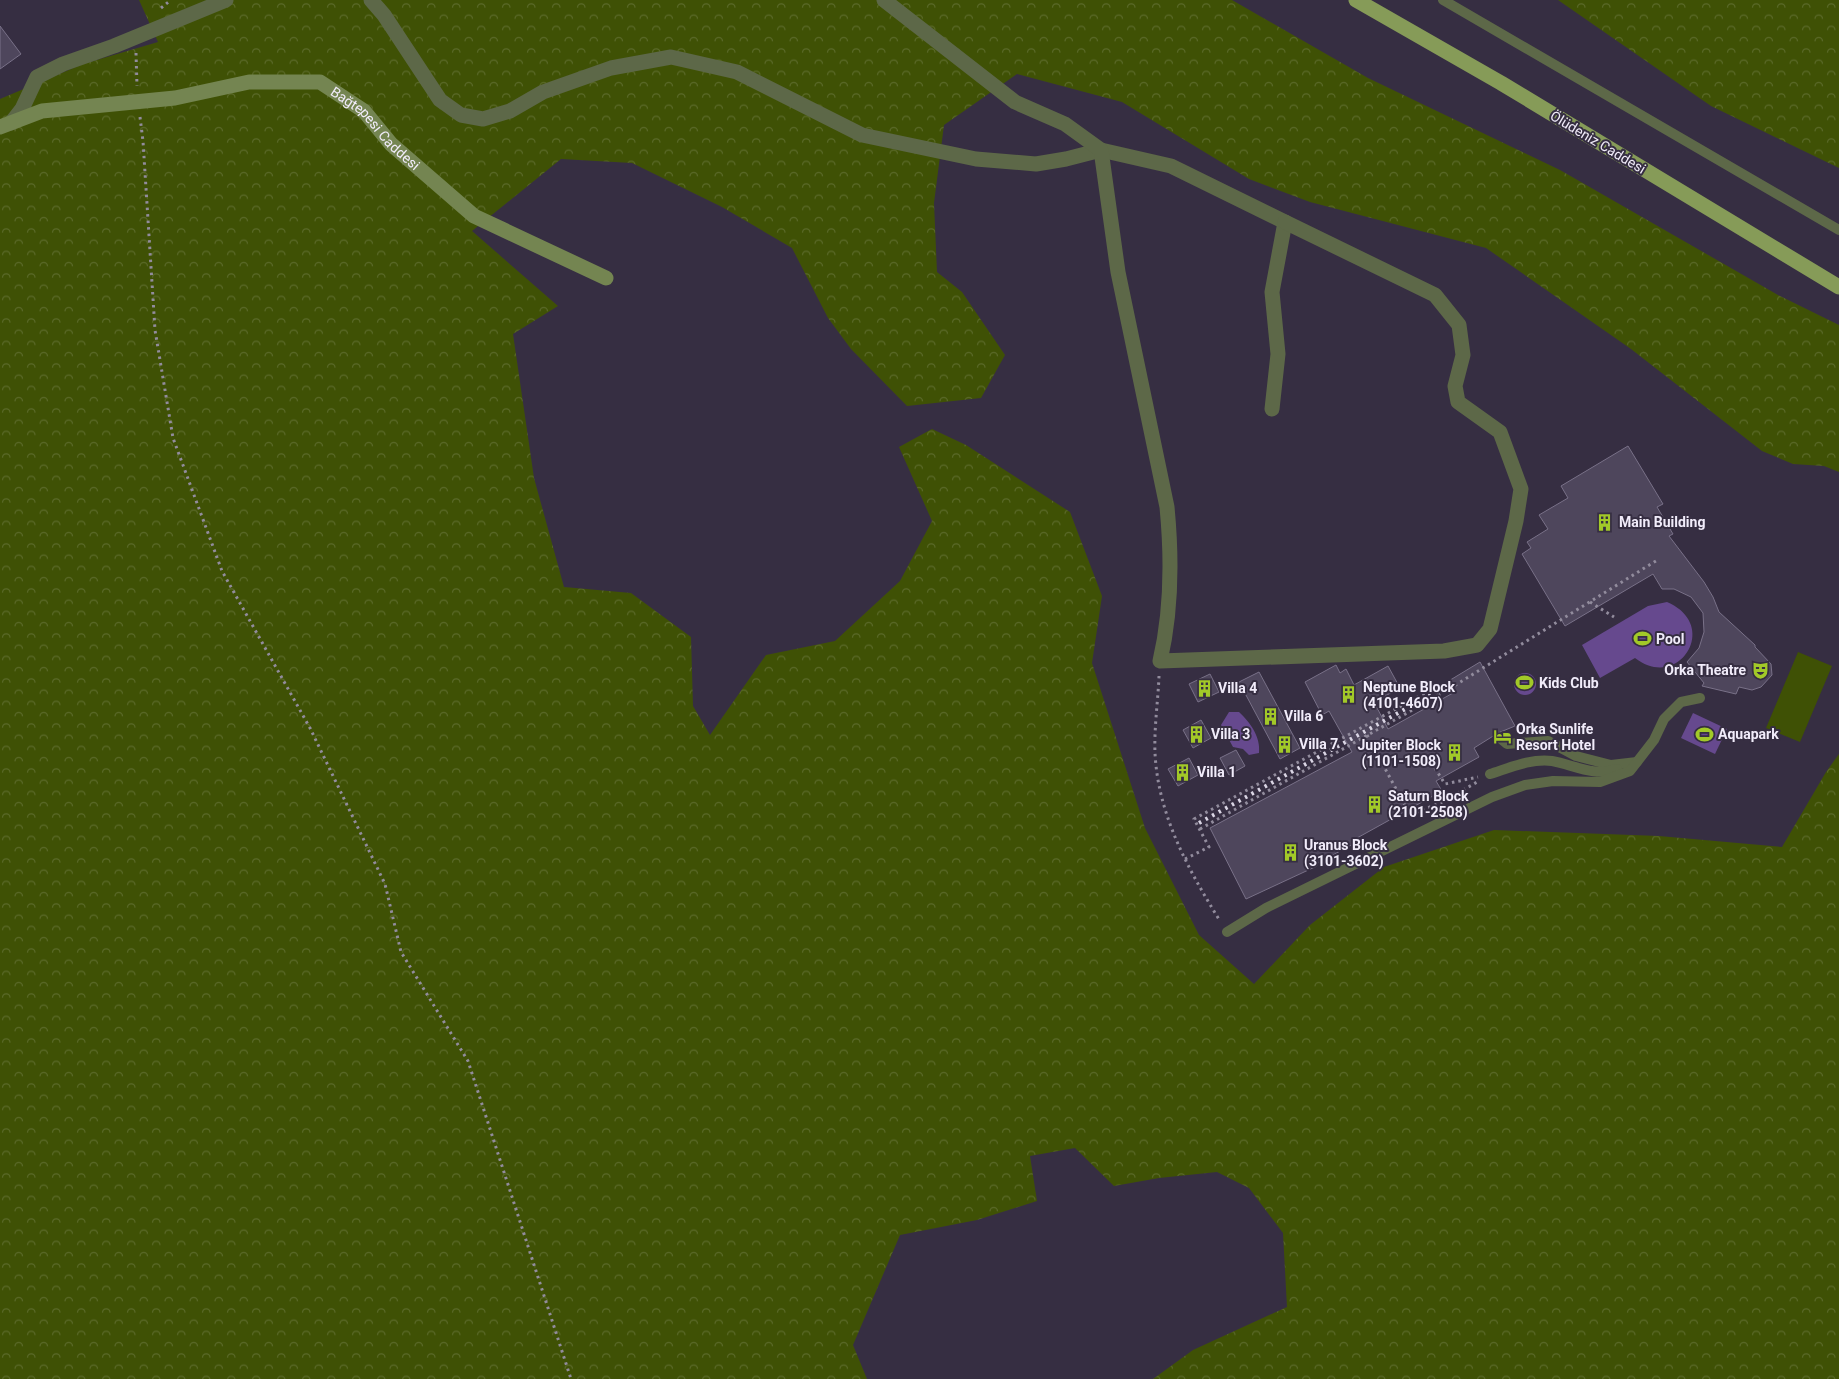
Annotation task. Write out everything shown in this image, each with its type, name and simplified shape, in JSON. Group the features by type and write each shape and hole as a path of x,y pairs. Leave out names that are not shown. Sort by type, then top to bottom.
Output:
{"main road":[{"name":"Ölüdeniz Caddesi","path":"1356,0 1501,84 1839,287"}],"street":[{"path":"5,125 22,109 37,77 64,64 226,0"},
{"path":"371,0 384,15 440,100 461,115 483,119 510,111 543,92 611,68 670,57 737,72 862,135 917,147 976,159 1036,164 1101,150"},
{"path":"884,0 1015,102 1065,124 1101,150 1172,166 1435,295 1459,325 1463,355 1455,386 1458,402 1500,432 1521,489 1516,521 1490,629 1477,646 1444,651 1160,661 1169,607 1171,545 1167,508 1118,272 1101,150"},
{"name":"Bağtepesi Caddesi","path":"5,125 42,112 176,98 249,82 320,82 364,111 391,144 474,216 606,278"},
{"path":"1272,409 1278,354 1272,292 1285,222"}],"lane":[{"path":"1443,0 1839,230"},
{"path":"1226,932 1266,908 1492,797 1525,786 1553,781 1600,782 1630,771 1654,740 1664,719 1681,702 1700,698"},
{"path":"1501,739 1507,744 1548,741 1576,756 1611,765 1637,762"},
{"path":"1490,774 1519,764 1550,760 1587,771 1607,773 1637,762"}],"path":[{"path":"136,37 137,101 143,141 155,330 173,438 222,571 310,728 385,884 401,952 468,1061 570,1379"},
{"path":"1200,829 1441,694 1659,559"},
{"path":"1590,602 1614,617"},
{"path":"1160,661 1155,754 1166,817 1185,859 1226,932"},
{"path":"1185,859 1209,847 1194,820 1436,687 1441,694"},
{"path":"1367,735 1410,815 1440,803 1490,774"},
{"path":"1428,757 1445,784 1490,774"}],"green space":[{"path":"139,0 1232,0 1368,78 1560,170 1778,295 1839,325 1839,472 1824,466 1793,464 1762,451 1631,349 1486,248 1310,202 1249,179 1122,102 1017,74 944,125 934,203 937,272 962,292 1005,355 981,398 907,406 851,349 828,318 792,248 722,207 632,163 561,159 472,231 558,306 513,334 534,478 564,587 631,593 691,637 693,706 710,735 766,655 835,641 900,581 932,521 899,447 932,429 966,445 1070,512 1102,596 1092,663 1145,828 1199,935 1254,984 1310,925 1384,867 1494,830 1659,836 1782,847 1826,772 1839,754 1839,1379 1153,1379 1193,1350 1287,1307 1283,1233 1249,1188 1217,1172 1159,1178 1114,1186 1075,1148 1030,1156 1037,1201 977,1220 900,1235 853,1345 867,1379 0,1379 0,99 83,64 158,42"},
{"path":"1558,0 1839,0 1839,168 1711,106"},
{"path":"1798,652 1832,666 1800,742 1766,728"}],"shaded area":[{"name":"Pool","path":"1667,602 1683,612 1691,625 1692,639 1688,651 1679,661 1666,667 1651,666 1635,658 1600,678 1582,645 1648,606"},
{"name":"Kids Club","path":"1525,673 1533,676 1536,684 1533,692 1525,695 1517,692 1514,684 1517,676"},
{"path":"1229,712 1239,712 1251,725 1258,741 1259,753 1249,755 1243,749 1233,747 1221,725"},
{"name":"Aquapark","path":"1693,713 1727,729 1715,754 1681,738"}],"building":[{"path":"0,26 21,54 0,69"},
{"path":"1628,446 1663,504 1657,507 1673,534 1669,536 1704,582 1719,612 1755,645 1771,664 1772,675 1761,687 1752,690 1739,687 1736,694 1702,686 1704,683 1687,662 1699,648 1704,632 1703,613 1691,597 1674,589 1662,589 1653,574 1565,626 1522,554 1531,548 1527,542 1548,529 1539,515 1568,498 1561,486"},
{"path":"1480,662 1515,726 1498,733 1474,748 1479,757 1436,781 1442,791 1357,838 1359,841 1316,864 1317,866 1246,899 1210,828 1352,752 1329,711 1322,715 1305,682 1336,665 1340,673 1346,669 1354,685 1388,666 1400,688 1374,702 1388,729 1453,693 1447,682"},
{"path":"1259,672 1300,748 1280,759 1239,682"},
{"name":"Villa 4","path":"1210,674 1219,692 1198,702 1189,684"},
{"name":"Villa 3","path":"1201,720 1211,738 1193,748 1183,730"},
{"path":"1236,750 1245,766 1229,775 1220,758"},
{"name":"Villa 1","path":"1189,758 1198,775 1178,786 1168,769"}],"railway":[{"path":"1199,823 1438,691"}],"place":[{"name":"Main Building","path":"1605,522"},
{"name":"Pool","path":"1642,639"},
{"name":"Orka Theatre","path":"1760,670"},
{"name":"Kids Club","path":"1525,683"},
{"name":"Villa 4","path":"1204,688"},
{"name":"Neptune Block (4101-4607)","path":"1349,695"},
{"name":"Villa 6","path":"1270,716"},
{"name":"Villa 3","path":"1197,734"},
{"name":"Aquapark","path":"1704,734"},
{"name":"Orka Sunlife Resort Hotel","path":"1502,737"},
{"name":"Villa 7","path":"1285,744"},
{"name":"Jupiter Block (1101-1508)","path":"1455,753"},
{"name":"Villa 1","path":"1183,772"},
{"name":"Saturn Block (2101-2508)","path":"1374,804"},
{"name":"Uranus Block (3101-3602)","path":"1290,853"}]}
